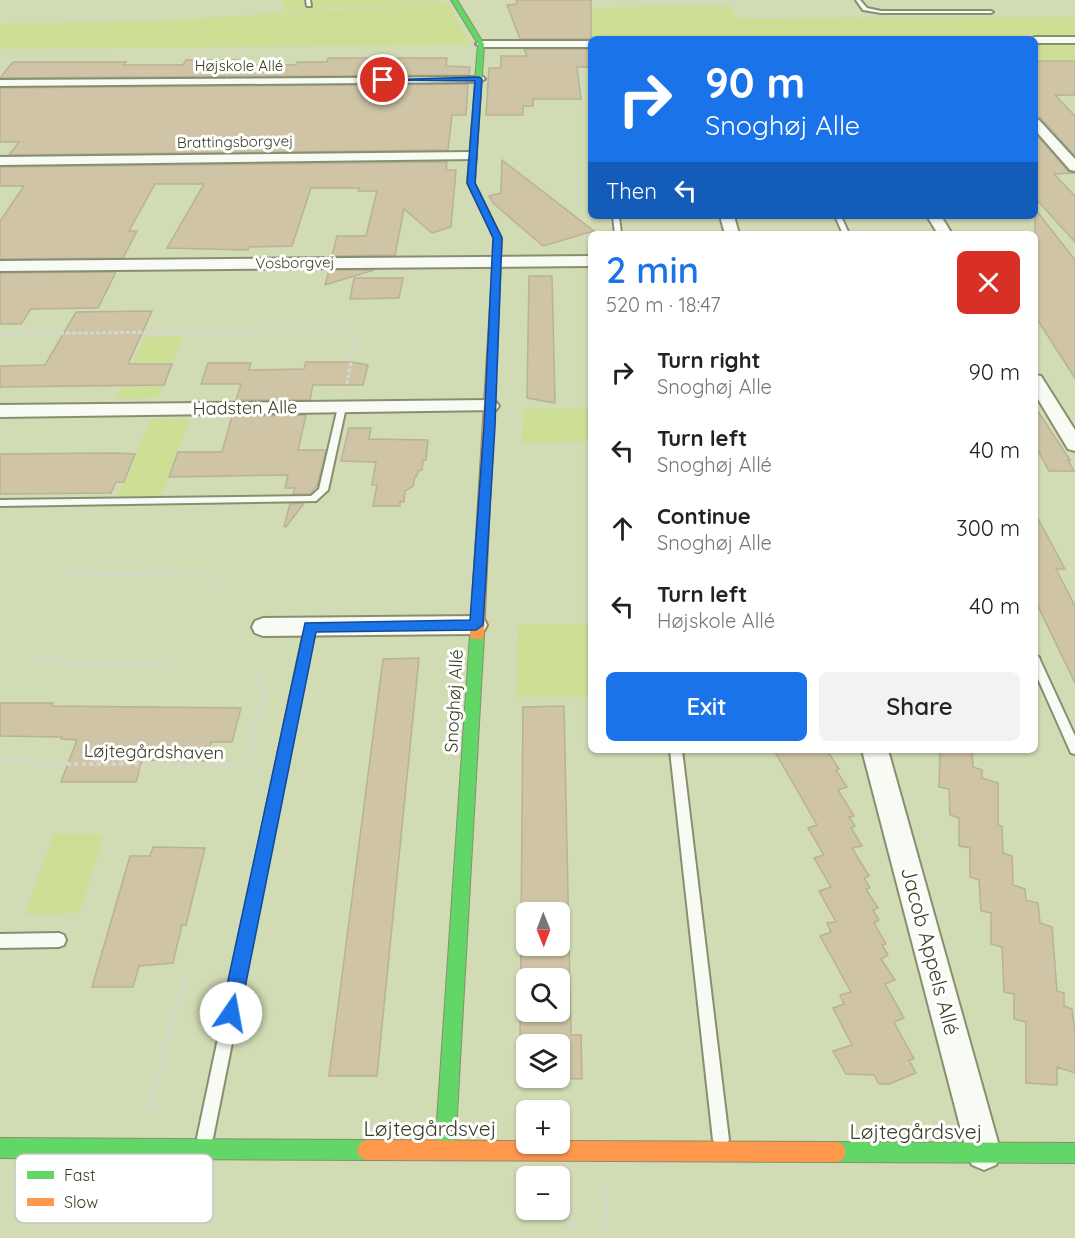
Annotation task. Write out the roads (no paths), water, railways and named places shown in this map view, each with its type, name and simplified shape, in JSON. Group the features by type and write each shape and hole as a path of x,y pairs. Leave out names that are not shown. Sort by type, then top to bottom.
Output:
{"street":[{"path":"454,0 480,44 588,44"},
{"path":"1038,40 1075,40"},
{"name":"Snoghøj Allé","path":"445,1150 498,238 471,183 480,44"},
{"name":"Højskole Allé","path":"0,83 479,79"},
{"path":"1038,126 1075,167"},
{"name":"Brattingsborgvej","path":"0,160 471,156"},
{"name":"Vosborgvej","path":"0,266 588,261"},
{"path":"1038,385 1075,445"},
{"name":"Hadsten Alle","path":"0,411 490,406"},
{"path":"262,627 476,625"},
{"name":"Jacob Appels Allé","path":"876,753 984,1153"},
{"name":"Løjtegårdsvej","path":"0,1148 1075,1153"}],"lane":[{"path":"858,0 865,9 881,12 991,12"},
{"path":"0,503 313,499 323,490 342,407"},
{"path":"203,1149 310,627"},
{"path":"1038,667 1075,749"},
{"path":"676,753 723,1152"},
{"path":"0,941 60,940"}]}
